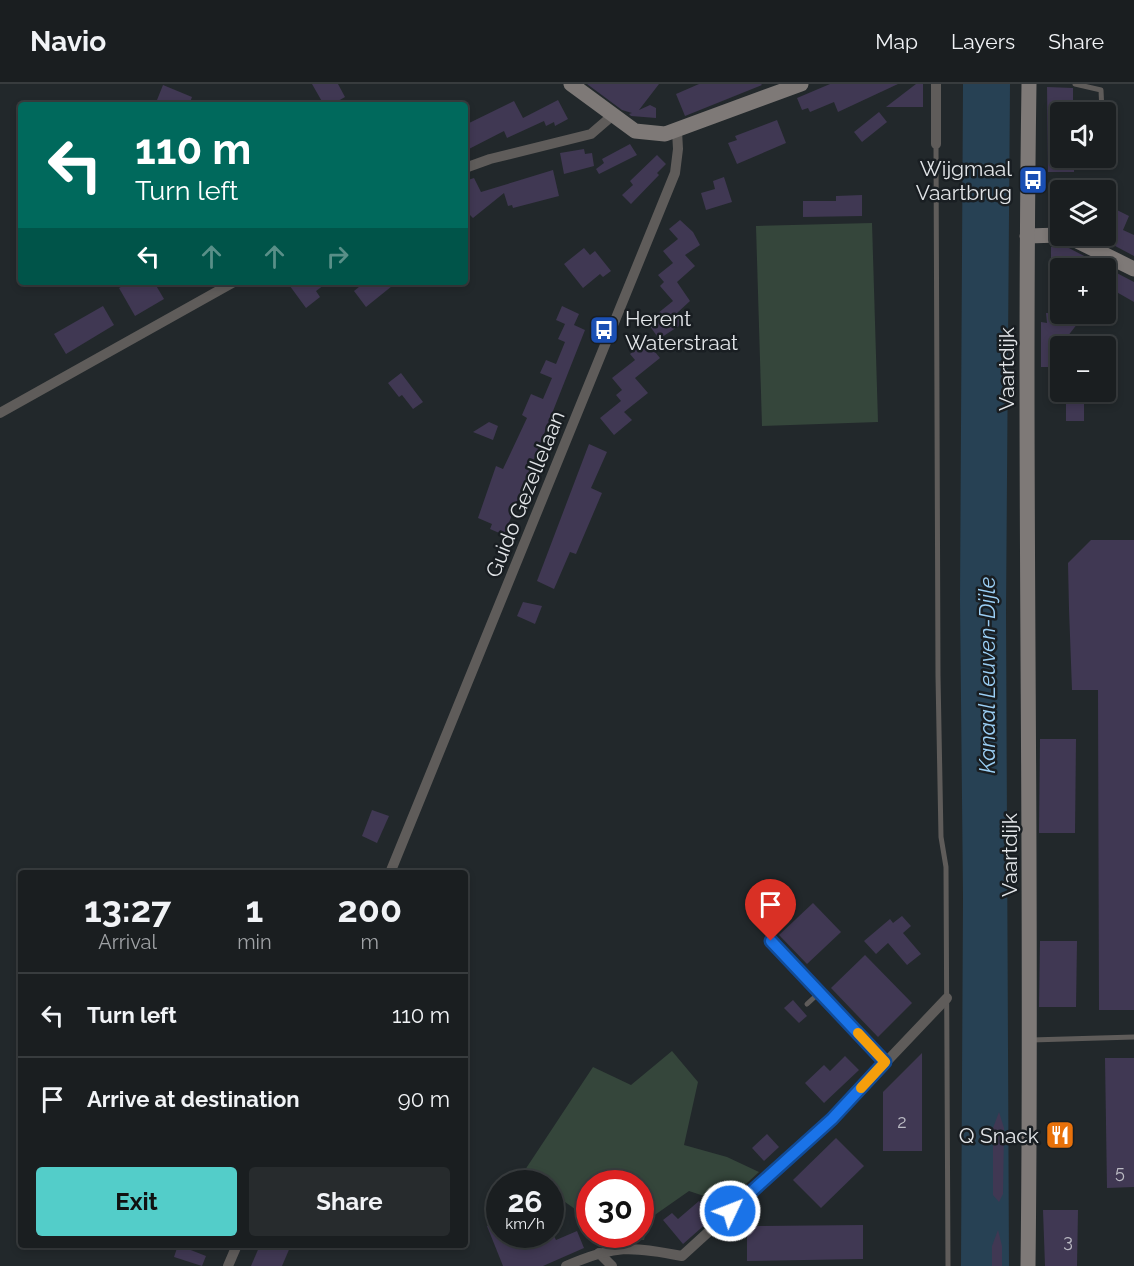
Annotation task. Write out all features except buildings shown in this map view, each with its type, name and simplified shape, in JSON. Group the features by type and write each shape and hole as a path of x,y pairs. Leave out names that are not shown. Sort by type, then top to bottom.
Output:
{"street":[{"path":"571,84 635,131 665,134 801,84"},
{"path":"936,84 936,144"},
{"name":"Vaartdijk","path":"1028,1266 1031,1040 1027,236 1029,84"},
{"path":"468,167 490,159 591,134 612,115"},
{"name":"Guido Gezellelaan","path":"391,870 675,173 678,149 677,131"},
{"path":"1027,236 1050,235"},
{"path":"1087,246 1134,269"},
{"path":"0,413 229,285"},
{"path":"566,1266 599,1253 627,1247 681,1256 832,1119 947,998"},
{"path":"228,1266 236,1248"},
{"path":"599,1253 612,1266"}],"lane":[{"path":"1075,84 1101,90 1102,102"},
{"path":"936,144 938,664 941,837 946,867 948,1266"},
{"path":"771,941 885,1062"},
{"path":"807,1004 819,993"},
{"path":"1031,1040 1134,1037"}],"green space":[{"path":"872,223 878,422 762,426 756,226"},
{"path":"672,1051 698,1082 684,1145 727,1157 759,1172 736,1193 723,1180 707,1197 689,1191 654,1216 654,1170 576,1170 576,1210 564,1201 564,1170 525,1170 593,1067 631,1085"}],"water":[{"name":"Kanaal Leuven-Dijle","path":"963,84 1010,84 1006,611 1009,1266 961,1266 963,897 960,600"}],"slow traffic":[{"path":"858,1033 885,1062 861,1088"}],"place":[{"name":"Wijgmaal Vaartbrug","path":"1033,180"},
{"name":"Herent Waterstraat","path":"604,330"},
{"name":"Q Snack","path":"1060,1135"}],"route":[{"path":"730,1211 832,1119 885,1062 771,941"}]}
